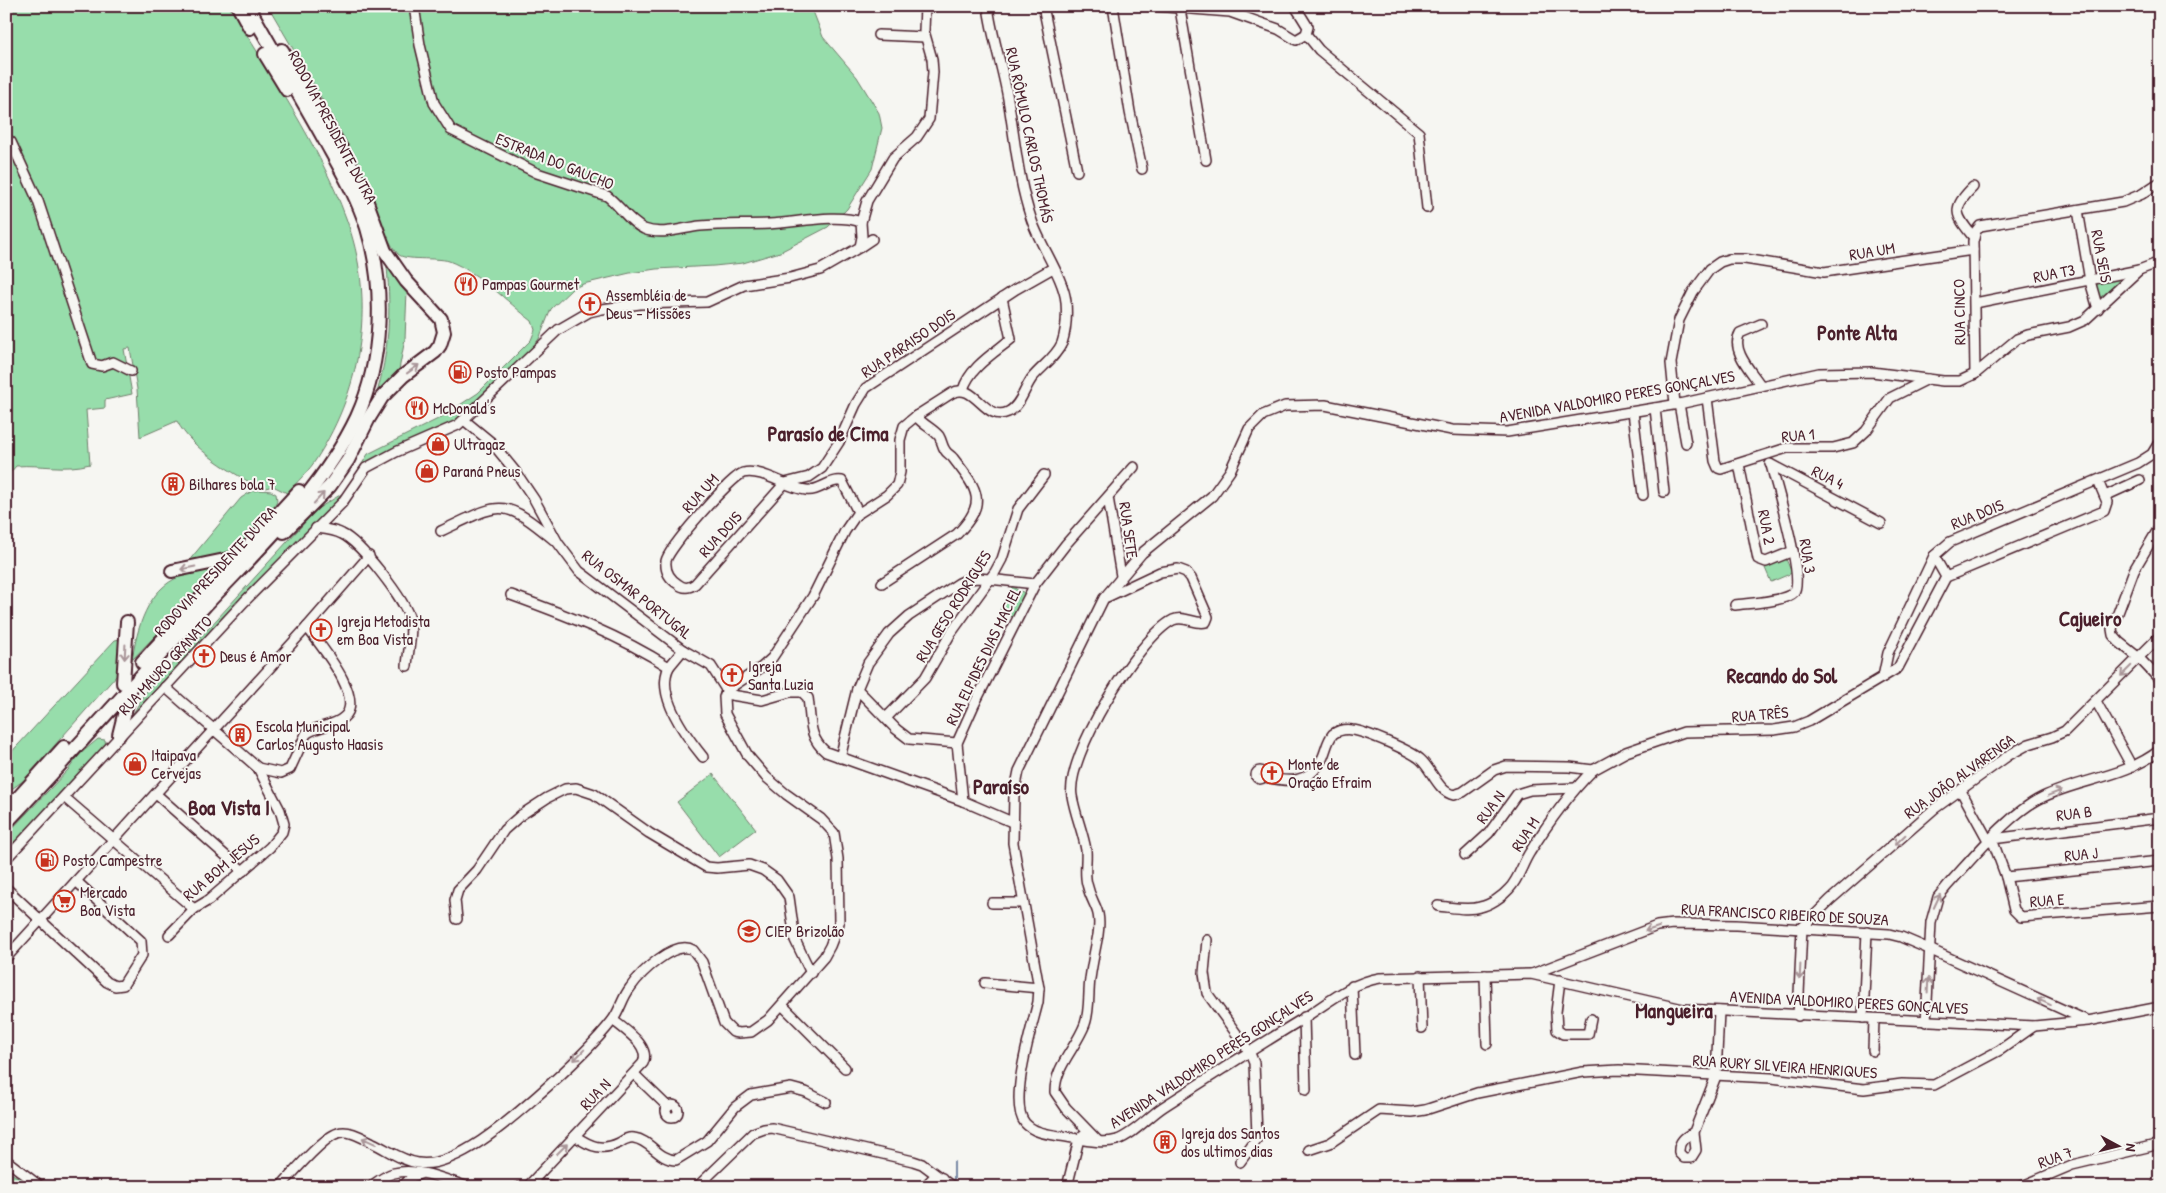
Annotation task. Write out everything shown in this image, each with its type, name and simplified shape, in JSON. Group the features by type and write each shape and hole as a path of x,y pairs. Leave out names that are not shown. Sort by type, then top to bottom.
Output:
{"highway":[{"name":"RODOVIA PRESIDENTE DUTRA","path":"6,823 324,460 340,434 363,369 369,338 370,308 366,262 360,234 351,207 328,162 238,6"},
{"name":"RODOVIA PRESIDENTE DUTRA","path":"6,811 207,604 279,526 333,461 358,414 369,380 377,335 376,275 361,208 250,9"},
{"path":"207,604 330,486 348,460 382,397 390,387 435,352 440,346 444,332 441,319 406,281 385,251 364,194 350,163 275,40 250,9"},
{"path":"172,571 239,556"},
{"path":"119,735 128,684 127,622"},
{"path":"6,796 36,778"}],"street":[{"name":"ESTRADA DO GAUCHO","path":"414,6 420,45 434,103 451,130 537,173 607,196 629,218 645,229 662,231 700,226 826,220 861,222"},
{"path":"860,247 861,222 867,201 890,163 917,137 928,123 931,108 933,72 932,59 926,37 925,6"},
{"name":"RUA RÔMULO CARLOS THOMÁS","path":"963,390 992,410 999,413 1008,412 1013,408 1032,378 1056,352 1064,336 1066,300 1064,288 1030,216 1020,171 1008,97 988,6"},
{"path":"1043,6 1077,171"},
{"path":"1113,6 1130,112 1142,168"},
{"path":"1154,6 1237,13 1278,29 1296,40 1306,34"},
{"path":"1295,6 1306,23 1306,34 1319,50 1419,133 1427,208"},
{"path":"1180,9 1206,160"},
{"path":"878,35 926,37"},
{"path":"6,138 11,142 38,200 92,364 102,366 113,362 131,371"},
{"path":"1973,250 1977,229 1984,224 2078,210 2131,199 2160,182"},
{"path":"1973,188 1960,200 1958,209 1962,224 1974,238"},
{"name":"RUA SEIS","path":"2078,210 2090,281 2098,309"},
{"name":"RUA MAURO GRANATO","path":"6,860 119,735 349,494 369,466 451,429 464,420 544,340 566,324 590,312 640,304 707,302 744,285 790,278 820,270 872,239"},
{"name":"RUA CINCO","path":"1973,250 1975,374"},
{"name":"RUA UM","path":"1686,443 1677,404 1671,363 1679,320 1693,292 1710,269 1720,262 1729,259 1745,259 1824,272 1973,250"},
{"name":"AVENIDA VALDOMIRO PERES GONÇALVES","path":"2160,262 2139,270 2091,316 2069,327 2017,338 1975,374 1960,381 1872,372 1836,371 1808,375 1708,398 1633,412 1525,430 1491,433 1442,429 1325,405 1292,405 1275,409 1253,423 1245,436 1230,471 1212,496 1156,540 1120,576 1104,598 1024,760 1016,783 1012,822 1016,861 1039,988 1038,1002 1019,1086 1020,1115 1026,1125 1035,1130 1079,1139 1098,1141 1119,1139 1249,1051 1352,986 1366,980 1380,978 1532,974 1683,1009 1926,1022 2034,1026 2088,1021 2160,1007"},
{"name":"RUA PARAISO DOIS","path":"785,483 808,477 819,471 826,464 843,435 856,404 866,388 1002,298 1053,268"},
{"name":"RUA T3","path":"1975,303 2139,270"},
{"path":"404,1185 421,1172 502,1127 554,1081 613,1020 629,989 640,976 667,953 682,946 694,950 702,962 724,1023 733,1032 744,1033 758,1028 782,1005 824,957 839,924 838,859 834,833 821,819 786,794 748,756 725,714 723,705 729,690 767,664 787,639 813,596 845,531 858,512 887,495 897,485 900,472 899,453 902,431 907,423 955,392 963,390 965,382 980,365 1011,339 1002,298"},
{"path":"1761,324 1740,333 1736,343 1738,350 1761,386"},
{"name":"RUA 1","path":"1708,398 1716,466 1721,469 1787,448 1833,448 1853,443 1866,431 1890,398 1928,379"},
{"path":"1655,408 1664,492"},
{"path":"1633,412 1643,495"},
{"path":"882,582 957,534 967,522 978,501 976,490 953,458 946,452 940,438 923,425 916,416"},
{"name":"RUA OSMAR PORTUGAL","path":"464,420 492,443 515,471 534,499 558,543 578,571 683,650 711,666 729,690"},
{"name":"RUA DOIS","path":"1883,677 1888,653 1934,556 1950,542 2144,460 2160,441"},
{"name":"RUA 4","path":"1762,457 1771,465 1881,523"},
{"name":"RUA 2","path":"1739,464 1758,559 1766,562 1793,551"},
{"name":"RUA 3","path":"1735,605 1775,600 1792,594 1797,582 1793,551 1771,465"},
{"name":"RUA SETE","path":"1120,576 1108,496 1134,467"},
{"name":"RUA UM","path":"672,580 666,566 669,552 734,478 743,473 752,472 796,488 810,490 842,480 858,512"},
{"name":"RUA GESO RODRIGUES","path":"886,718 925,678 951,633 990,579 1002,559 1018,509 1044,475"},
{"path":"2105,496 2140,480"},
{"path":"1934,556 1946,577 2102,512 2107,505 2098,481"},
{"name":"RUA DOIS","path":"672,580 685,588 695,584 785,483"},
{"name":"RUA ELPIDES DIAS MACIEL","path":"963,801 957,743 974,705 1035,584 1066,544 1108,496"},
{"path":"441,531 487,510 504,508 520,513 558,543"},
{"path":"2160,526 2138,561 2112,625 2113,636 2139,658 2160,680"},
{"path":"316,528 342,533 369,556 407,611 410,630 407,666"},
{"path":"6,958 307,628 369,556"},
{"path":"1098,1141 1060,1100 1055,1092 1057,1074 1079,1036 1086,1018 1099,918 1097,907 1086,883 1086,850 1071,794 1074,769 1095,720 1136,656 1172,621 1187,618 1202,623 1206,622 1208,617 1192,578 1186,572 1178,569 1160,572 1104,598"},
{"name":"RUA TRÊS","path":"1593,770 1626,752 1684,732 1774,730 1801,724 1828,712 1900,666 1946,577"},
{"path":"840,758 857,690 868,663 896,627 964,580 979,578 1035,584"},
{"path":"511,595 604,631 641,648 669,667"},
{"path":"258,768 281,773 290,769 306,734 339,721 344,718 350,708 350,697 345,684 307,628"},
{"name":"RUA JOÃO ALVARENGA","path":"1802,928 1830,900 1897,843 1915,825 1961,790 2009,755 2029,744 2065,731 2160,636"},
{"path":"683,650 669,667 666,684 674,713 684,733 703,757"},
{"name":"RUA BOM JESUS","path":"165,687 258,768 284,819 284,828 270,846 209,900 194,910 169,935"},
{"path":"729,690 762,700 795,691 804,693 808,698 810,722 816,741 826,752 963,801 1012,822"},
{"path":"857,690 896,730 909,739 957,743"},
{"path":"2096,701 2132,767"},
{"path":"1264,776 1286,781 1301,779 1320,763 1333,734 1348,730 1362,732 1409,752 1425,764 1445,791 1454,795 1494,770 1506,766 1569,767 1593,770"},
{"path":"1926,1022 1931,922 1938,897 1990,840 2024,809 2042,797 2132,767 2148,760 2160,750"},
{"name":"RUA M","path":"1438,906 1479,908 1496,900 1511,887 1530,852 1575,788 1593,770"},
{"path":"457,919 454,900 458,890 477,870 504,830 520,815 547,798 565,789 576,788 594,794 649,833 700,864 717,868 750,865 763,870 777,880 789,897 795,940 811,973"},
{"name":"RUA N","path":"1465,855 1489,834 1517,794 1530,790 1575,788"},
{"name":"RUA E","path":"1961,790 1990,840 2006,878 2014,910 2021,917 2160,906"},
{"path":"156,794 243,871"},
{"path":"64,797 114,838 194,910"},
{"name":"RUA B","path":"1990,840 2160,818"},
{"name":"RUA J","path":"2006,878 2160,861"},
{"path":"6,888 107,982 114,986 123,985 128,980 142,955 143,945 138,936 76,881"},
{"path":"992,903 1023,903"},
{"name":"RUA FRANCISCO RIBEIRO DE SOUZA","path":"1532,974 1657,926 1673,924 1867,932 1902,936 2088,1021"},
{"path":"1798,1016 1802,928"},
{"path":"1863,1018 1867,932"},
{"path":"1207,940 1204,973 1207,993 1249,1051 1254,1063 1258,1129 1256,1140 1240,1162"},
{"path":"1485,975 1486,1044"},
{"path":"1420,976 1422,1028"},
{"path":"1560,980 1556,1012 1557,1030 1563,1034 1588,1034 1591,1020"},
{"path":"985,983 1039,988"},
{"path":"1352,986 1355,1055"},
{"path":"782,1005 845,1068"},
{"path":"1694,1132 1716,1076 1719,1011"},
{"path":"2067,1012 2067,1023"},
{"path":"1304,1018 1306,1090"},
{"path":"1873,1051 1874,1019"},
{"name":"RUA N","path":"529,1185 634,1074 644,1060 645,1052 640,1044 613,1020"},
{"name":"RUA RURY SILVEIRA HENRIQUES","path":"1309,1150 1330,1142 1379,1110 1412,1112 1425,1110 1477,1093 1584,1072 1619,1070 1771,1078 1864,1089 1902,1084 1934,1086 2000,1050 2034,1026"},
{"path":"634,1074 668,1108"},
{"path":"575,1136 588,1145 601,1148 627,1138 636,1138 669,1159 676,1160 707,1141 735,1107 752,1095 791,1088 806,1092 826,1102"},
{"path":"1068,1187 1079,1139 1084,1133 1084,1126"},
{"path":"697,1187 753,1133 764,1128 782,1129 901,1157 922,1164 953,1187"},
{"path":"280,1187 327,1140 339,1132 354,1134 409,1161 421,1172 468,1187"},
{"name":"RUA 7","path":"2020,1187 2072,1165 2160,1144"},
{"path":"409,1161 430,1164 447,1159"},
{"path":"446,1178 442,1168 447,1159"},
{"path":"6,1160 41,1187"},
{"path":"402,1173 409,1161"},
{"path":"548,1163 546,1177 555,1186"},
{"path":"922,1164 923,1187"},
{"path":"370,1187 389,1175 421,1172 446,1178 455,1183"},
{"path":"402,1173 406,1177 404,1185"},
{"path":"923,1187 933,1178 943,1179"},
{"path":"2154,1187 2160,1183"},
{"path":"519,1187 529,1185 555,1186"}],"green space":[{"path":"6,6 229,6 293,110 322,164 346,218 361,280 362,311 360,341 354,372 345,402 333,430 317,458 307,472 287,493 273,486 262,489 226,468 192,441 177,421 140,437 137,389 130,348 124,349 132,394 105,400 105,408 86,410 90,464 71,467 16,466 10,473 6,483"},
{"path":"268,6 811,6 823,37 857,77 879,113 882,128 872,169 847,209 828,227 780,252 743,263 656,269 630,273 583,284 572,289 551,309 539,339 528,352 460,417 446,426 371,463 349,493 312,527 129,721 143,696 157,679 208,629 317,509 345,492 368,454 440,418 478,393 531,340 535,330 532,321 482,280 460,266 449,261 401,256 392,247 370,190 355,160"},
{"path":"387,267 407,291 405,339 398,375 376,396 384,364 388,332"},
{"path":"2129,275 2100,305 2094,283"},
{"path":"252,491 271,491 276,494 275,507 237,548 187,563 241,498"},
{"path":"1786,559 1792,573 1771,582 1765,568"},
{"path":"219,569 132,660 141,623 152,600 160,590 169,582 181,576"},
{"path":"1012,587 1027,594 1014,618 1000,610"},
{"path":"120,639 119,671 117,675 23,781 6,793 6,758 115,640"},
{"path":"98,739 105,740 106,746 6,854 6,835 68,770 80,754"},
{"path":"713,774 756,829 719,857 677,802"},
{"path":"6,1171 38,1187 6,1187"}],"waterway":[{"path":"954,1162 954,1184"}],"place":[{"name":"Pampas Gourmet","path":"466,284"},
{"name":"Assembléia de Deus - Missões","path":"590,304"},
{"name":"Posto Pampas","path":"460,372"},
{"name":"McDonald's","path":"417,408"},
{"name":"Ultragaz","path":"438,444"},
{"name":"Paraná Pneus","path":"427,471"},
{"name":"Bilhares bola 7","path":"173,484"},
{"name":"Igreja Metodista em Boa Vista","path":"321,630"},
{"name":"Deus é Amor","path":"204,656"},
{"name":"Igreja Santa Luzia","path":"732,675"},
{"name":"Escola Municipal Carlos Augusto Haasis","path":"240,735"},
{"name":"Itaipava Cervejas","path":"135,764"},
{"name":"Monte de Oração Efraim","path":"1272,773"},
{"name":"Posto Campestre","path":"47,860"},
{"name":"Mercado Boa Vista","path":"64,901"},
{"name":"CIEP Brizolão","path":"749,931"},
{"name":"Igreja dos Santos dos ultimos dias","path":"1165,1142"}],"district":[{"name":"Ponte Alta","path":"1857,333"},
{"name":"Parasío de Cima","path":"828,434"},
{"name":"Cajueiro","path":"2090,619"},
{"name":"Recando do Sol","path":"1782,676"},
{"name":"Paraíso","path":"1001,787"},
{"name":"Boa Vista I","path":"229,808"},
{"name":"Mangueira","path":"1674,1011"}]}
